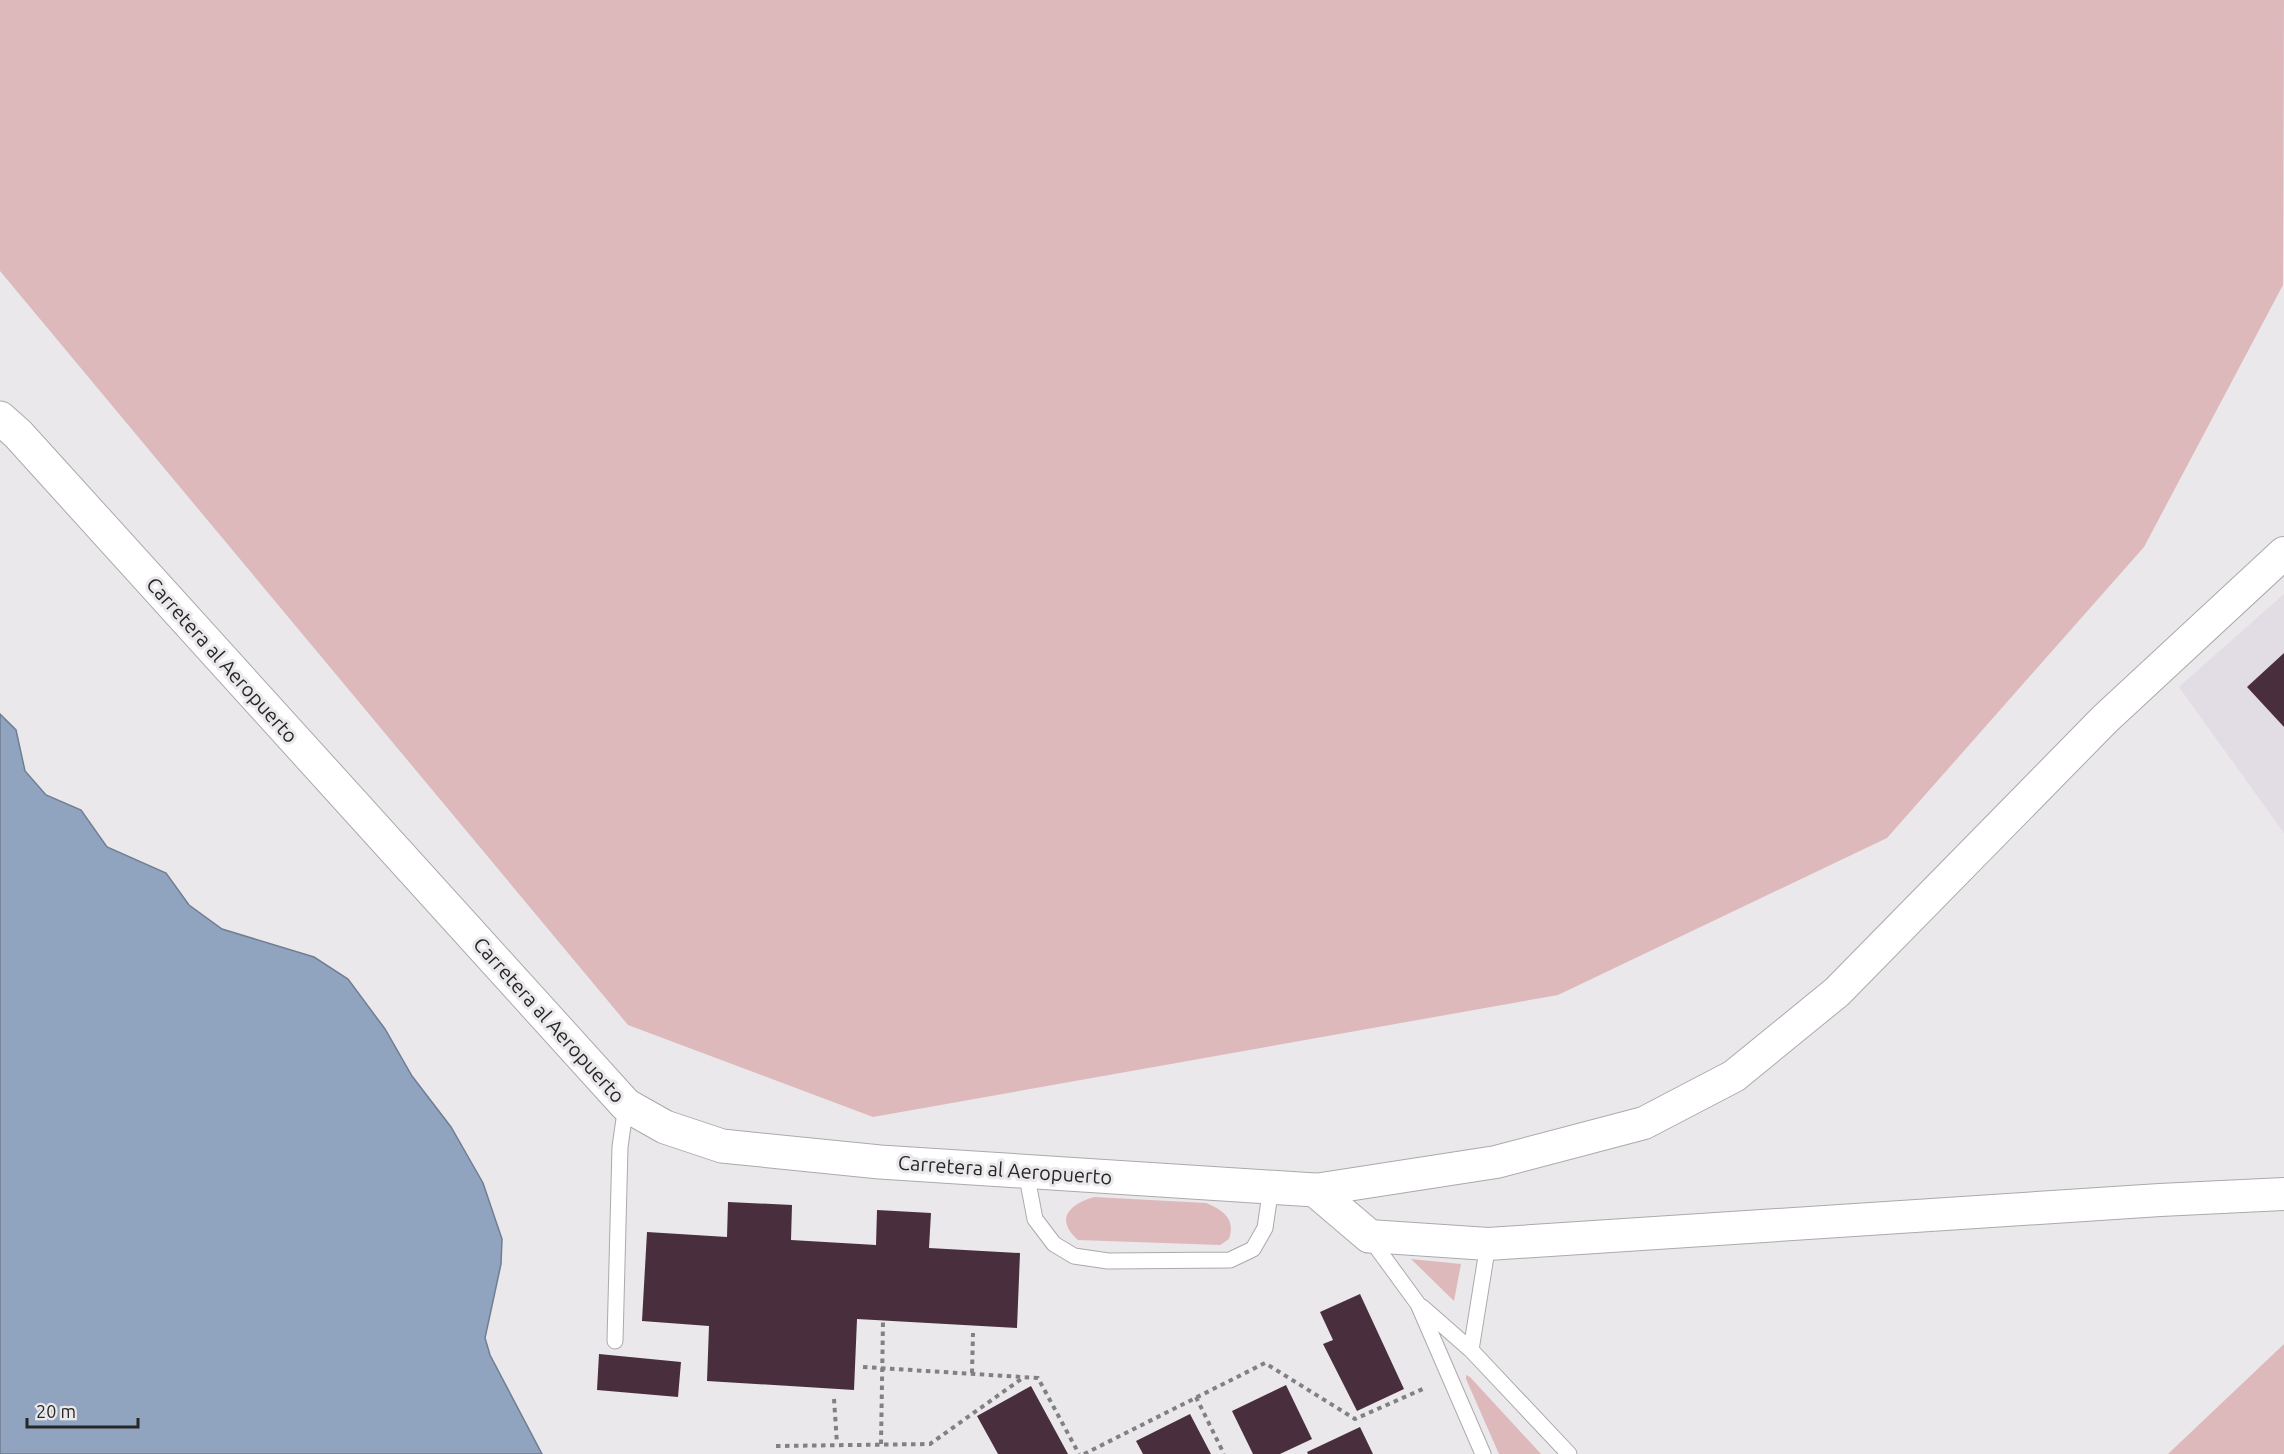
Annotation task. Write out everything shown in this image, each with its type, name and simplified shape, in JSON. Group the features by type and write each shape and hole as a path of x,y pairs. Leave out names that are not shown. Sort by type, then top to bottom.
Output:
{"main road":[{"name":"Carretera al Aeropuerto","path":"0,418 18,434 626,1105 665,1127 722,1146 880,1162 1315,1190"},
{"path":"1315,1190 1369,1236"}],"street":[{"path":"1315,1190 1496,1162 1644,1124 1734,1076 1837,992 2105,719 2284,553"},
{"path":"1369,1236 1488,1244 2284,1194"}],"lane":[{"path":"615,1341 620,1147 626,1105"},
{"path":"1026,1172 1035,1219 1054,1244 1074,1256 1108,1261 1230,1260 1253,1249 1265,1228 1272,1187"},
{"path":"1369,1236 1418,1304 1482,1454"},
{"path":"1471,1350 1488,1244"},
{"path":"1418,1304 1471,1350 1569,1454"}],"path":[{"path":"880,1444 883,1321"},
{"path":"972,1373 973,1333"},
{"path":"1084,1454 1265,1363 1355,1419 1449,1377"},
{"path":"863,1367 1038,1378 1079,1454"},
{"path":"776,1446 930,1444 1024,1377"},
{"path":"1196,1397 1224,1454"},
{"path":"834,1399 837,1444"}],"shaded area":[{"path":"0,0 2284,0 2283,285 2144,547 1887,838 1558,995 873,1117 628,1025 0,271"},
{"path":"2284,594 2284,833 2179,687"},
{"path":"1094,1197 1206,1203 1223,1212 1231,1226 1231,1232 1229,1239 1220,1245 1078,1240 1067,1225 1068,1213 1078,1204"},
{"path":"1411,1259 1461,1264 1454,1301"},
{"path":"2284,1344 2284,1454 2168,1454"},
{"path":"1466,1375 1470,1377 1541,1454 1499,1454"}],"water":[{"path":"0,714 16,730 25,771 46,795 81,810 107,847 166,873 189,905 222,929 314,957 348,979 385,1029 412,1076 451,1127 483,1183 502,1239 501,1264 485,1338 490,1355 542,1454 0,1454"}],"building":[{"path":"2284,653 2284,727 2247,687"},
{"path":"728,1202 792,1205 791,1240 876,1245 877,1210 931,1213 929,1248 1020,1253 1017,1328 857,1319 854,1390 707,1381 709,1326 642,1321 647,1232 727,1237"},
{"path":"1360,1294 1404,1389 1357,1411 1323,1344 1333,1340 1320,1312"},
{"path":"599,1354 681,1362 678,1397 597,1390"},
{"path":"1286,1385 1312,1439 1280,1454 1253,1454 1232,1411"},
{"path":"1031,1386 1068,1454 998,1454 977,1416"},
{"path":"1190,1414 1211,1454 1143,1454 1136,1441"},
{"path":"1360,1427 1373,1454 1308,1454 1307,1452"}]}
